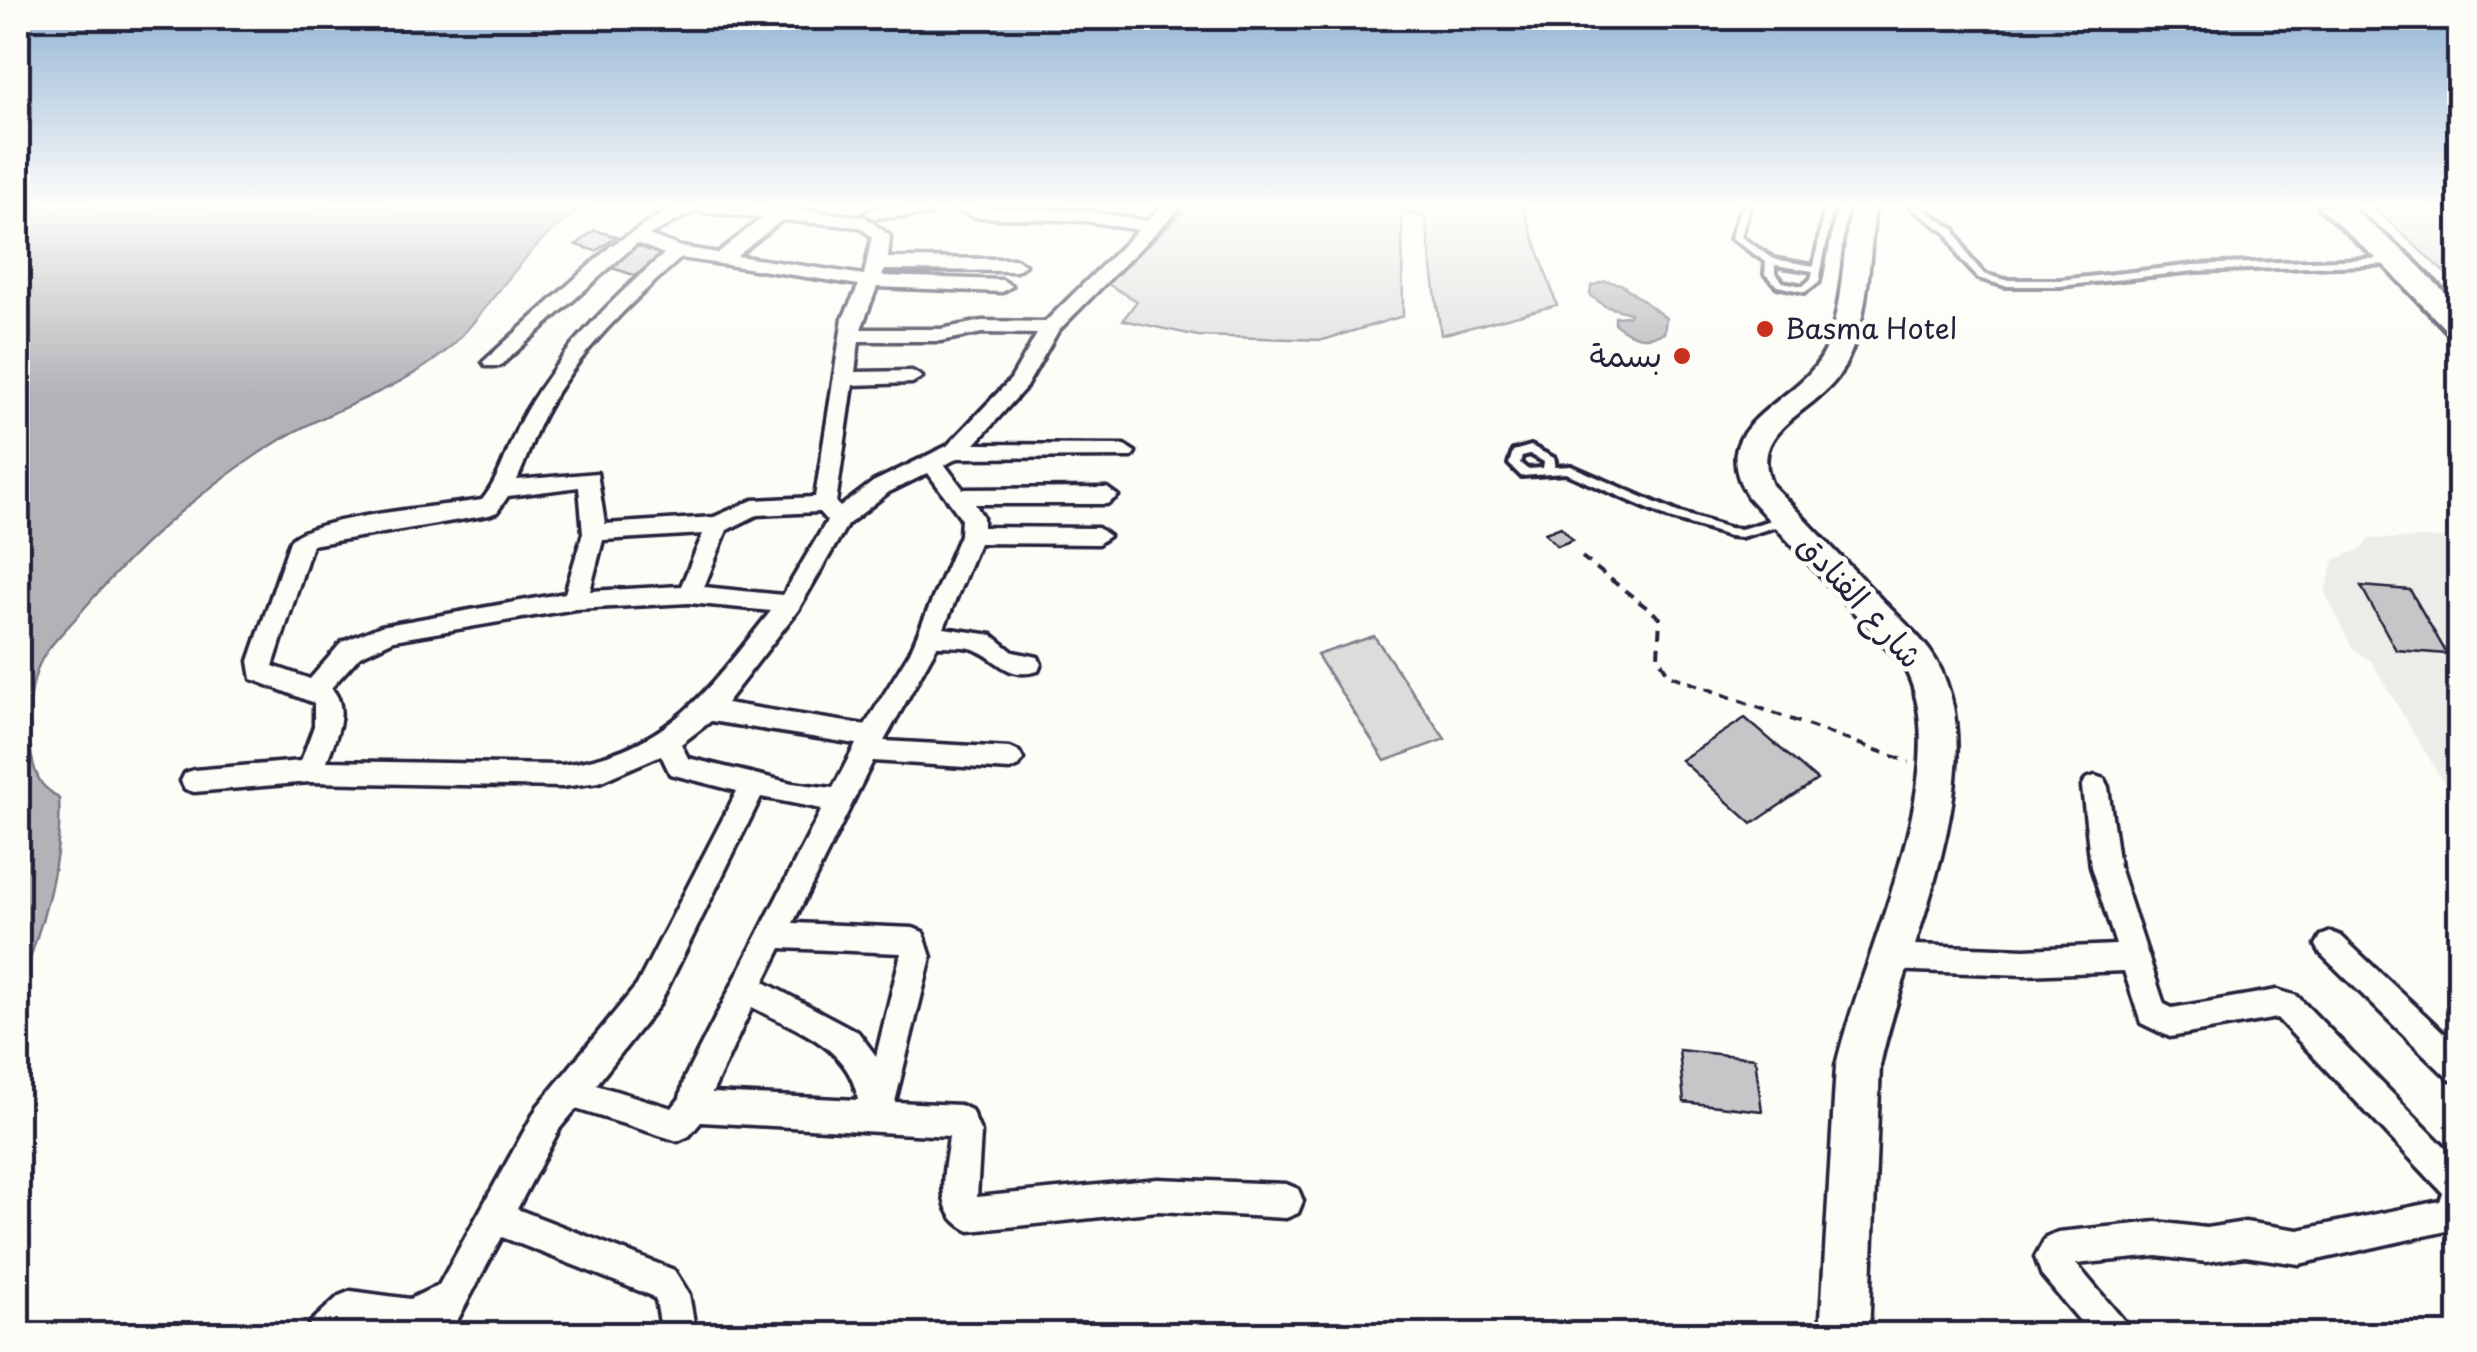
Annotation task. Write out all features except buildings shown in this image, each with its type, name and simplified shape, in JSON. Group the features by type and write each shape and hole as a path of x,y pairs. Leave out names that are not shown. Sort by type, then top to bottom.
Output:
{"main road":[{"path":"2406,270 2460,326"},
{"path":"2429,270 2460,301"}],"street":[{"path":"494,362 594,270"},
{"path":"310,771 330,712 327,699 315,690 261,672 266,644 304,539 322,532 483,510 496,500 532,417 569,358 657,270"},
{"path":"849,270 1002,286"},
{"path":"873,272 912,270"},
{"path":"594,533 718,525 753,508 832,512 944,457 1004,403 1050,328 1107,270"},
{"name":"شارع الفنادق","path":"1844,1334 1858,1066 1886,958 1932,818 1942,732 1938,707 1916,658 1759,490 1749,469 1750,449 1762,432 1817,384 1837,356 1843,342 1854,270"},
{"path":"194,781 310,771 562,776 599,771 667,742 706,710 790,604 832,512 852,318 873,272"},
{"path":"852,335 1050,328"},
{"path":"845,379 912,377"},
{"path":"944,457 1124,452"},
{"path":"568,1092 678,1125 696,1104 696,1088 870,743 929,636 971,535 972,517 944,457"},
{"path":"500,490 590,478 594,533 574,600"},
{"path":"960,497 1106,496"},
{"path":"689,594 718,525"},
{"path":"971,535 1098,536"},
{"path":"315,690 351,649 370,638 574,600 689,594 790,604"},
{"path":"929,636 984,641 1006,660 1029,664"},
{"path":"706,710 870,743 1010,759"},
{"path":"667,742 679,766 792,794 842,800"},
{"path":"431,1334 493,1217 568,1092 626,1028 648,995 754,784"},
{"path":"2095,787 2105,867 2152,1013 2170,1023 2276,1004 2295,1012 2457,1184 2457,1208 2299,1247 2245,1239 2206,1244 2157,1238 2069,1245 2054,1252 2054,1264 2113,1334"},
{"path":"773,935 913,941 916,957 876,1115"},
{"path":"2331,944 2460,1068"},
{"path":"1886,958 2025,962 2132,958"},
{"path":"746,988 847,1042 870,1074 876,1115"},
{"path":"696,1104 704,1108 960,1121 965,1133 959,1200 970,1214 1158,1195 1286,1201"},
{"path":"493,1217 662,1282 676,1300 674,1316 679,1334"},
{"path":"323,1334 351,1308 412,1317 450,1298"}],"lane":[{"path":"1770,270 1780,284 1804,289 1816,280 1817,270"},
{"path":"1976,270 1981,276 2004,283 2060,283 2175,270"},
{"path":"1547,471 1567,469 1673,514 1729,532 1750,531 1787,519"}],"path":[{"path":"1582,557 1660,618 1658,657 1668,675 1937,773"}],"shaded area":[{"path":"18,270 515,270 464,334 428,365 280,440 198,497 126,563 50,647 33,687 29,740 42,784 59,799 57,849 48,898 18,994"},
{"path":"1120,270 1403,270 1403,316 1323,340 1198,336 1123,320 1137,301 1106,283"},
{"path":"1432,270 1545,270 1557,305 1441,335"},
{"path":"2442,270 2459,270 2459,286"},
{"path":"1605,281 1621,284 1666,318 1664,333 1638,336 1615,324 1615,317 1630,313 1605,306 1590,295 1591,286"},
{"path":"2459,538 2459,808 2371,661 2352,648 2325,593 2334,560 2362,549 2368,539"},
{"path":"1374,636 1445,739 1385,761 1317,655"}],"place":[{"name":"Basma Hotel","path":"1765,329"},
{"name":"بسمة","path":"1682,356"}]}
